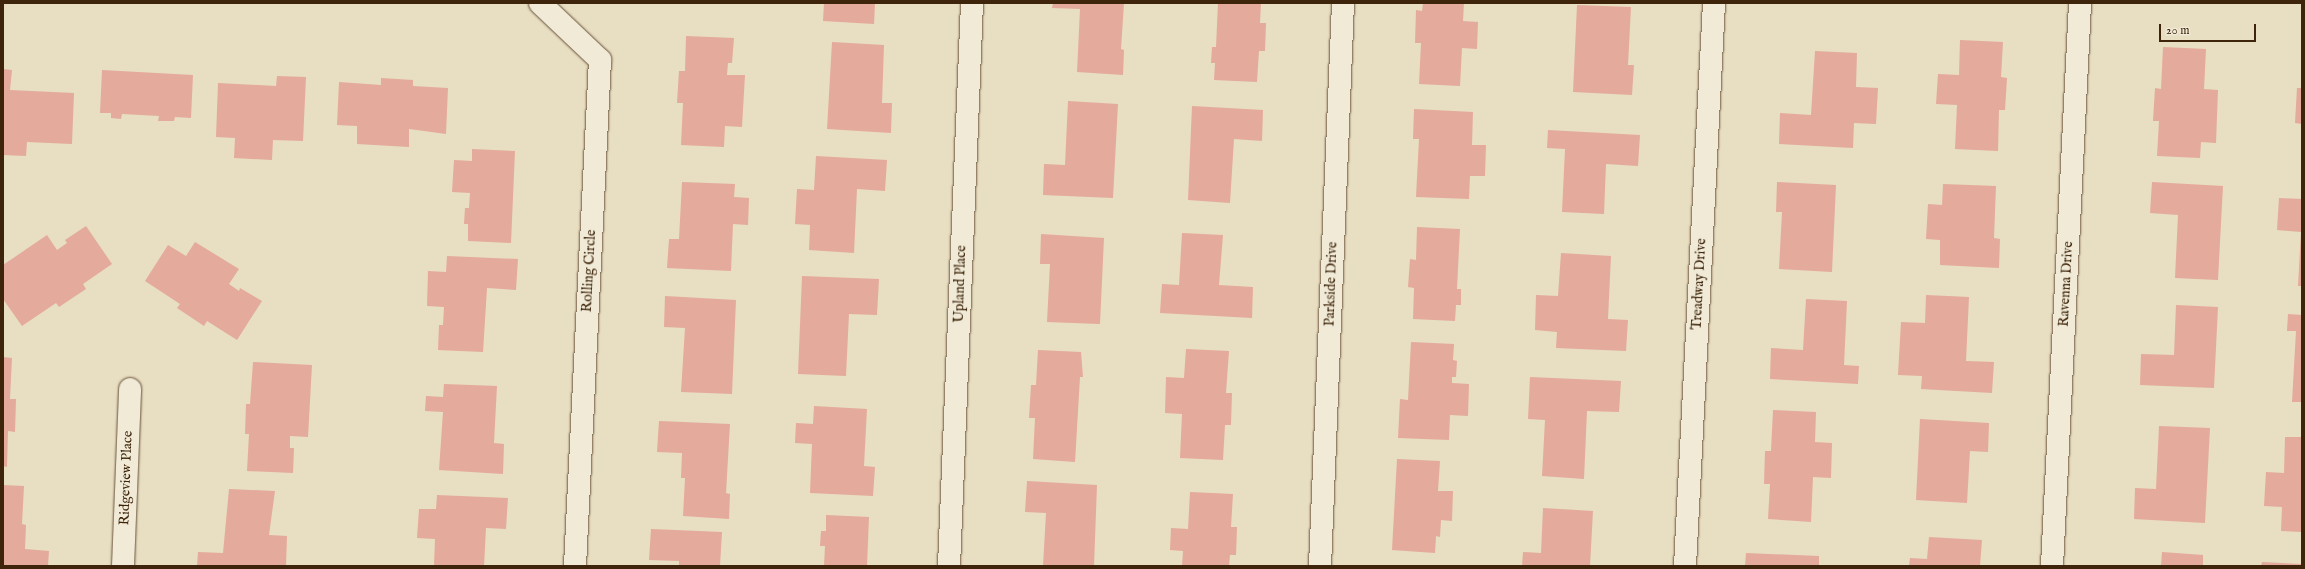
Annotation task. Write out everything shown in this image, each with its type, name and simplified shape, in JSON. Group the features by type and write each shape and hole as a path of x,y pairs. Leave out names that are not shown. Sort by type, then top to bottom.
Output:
{"street":[{"name":"Rolling Circle","path":"540,3 600,60 574,566"},
{"name":"Upland Place","path":"949,566 972,3"},
{"name":"Parkside Drive","path":"1320,566 1342,3"},
{"name":"Treadway Drive","path":"1685,566 1714,3"},
{"name":"Ravenna Drive","path":"2052,566 2080,3"},
{"name":"Ridgeview Place","path":"123,566 130,389"}],"building":[{"path":"824,3 875,3 874,24 823,21"},
{"path":"1053,3 1124,3 1121,49 1124,50 1123,75 1077,72 1080,9 1052,8"},
{"path":"1218,3 1261,3 1260,23 1266,23 1265,51 1259,51 1257,82 1214,80 1215,63 1211,63 1212,47 1216,47"},
{"path":"1423,3 1464,3 1463,21 1478,22 1477,49 1462,48 1460,86 1419,84 1421,43 1415,43 1416,10 1422,11"},
{"path":"1577,5 1631,7 1628,65 1634,65 1632,95 1573,92"},
{"path":"686,36 734,38 732,63 728,63 727,75 745,75 742,127 725,126 724,147 681,145 683,103 677,103 679,71 685,71"},
{"path":"1960,40 2003,42 2001,77 2007,78 2005,110 1999,110 1998,151 1955,149 1957,105 1936,104 1938,74 1959,75"},
{"path":"832,42 884,45 882,103 892,103 891,133 827,129"},
{"path":"2163,47 2206,49 2204,89 2218,90 2216,143 2201,142 2200,158 2157,156 2159,121 2153,121 2155,88 2161,89"},
{"path":"1815,51 1857,53 1856,87 1878,88 1876,124 1854,123 1853,148 1779,144 1780,113 1811,115"},
{"path":"3,69 12,70 10,90 74,93 72,144 27,142 26,156 3,155"},
{"path":"102,70 193,75 191,118 175,117 174,121 158,121 159,116 122,114 121,119 111,118 111,113 100,113"},
{"path":"277,76 306,77 303,141 273,140 272,160 234,158 235,138 216,137 218,83 276,86"},
{"path":"381,78 413,80 413,86 448,88 446,134 409,129 409,147 357,144 357,126 337,125 339,82 381,85"},
{"path":"2297,88 2302,88 2302,124 2295,123"},
{"path":"1068,101 1118,104 1113,198 1043,195 1044,164 1065,165"},
{"path":"1192,106 1263,110 1262,141 1234,139 1230,203 1188,200"},
{"path":"1414,109 1473,112 1472,145 1486,145 1485,176 1470,176 1469,199 1416,197 1419,139 1413,139"},
{"path":"1548,130 1640,135 1638,166 1606,164 1604,214 1562,212 1565,149 1547,148"},
{"path":"472,149 515,151 511,243 468,241 468,224 464,224 465,208 469,208 470,193 452,192 454,160 472,161"},
{"path":"816,156 887,160 885,191 857,189 854,253 809,250 810,225 795,224 797,189 814,190"},
{"path":"682,182 735,184 734,197 749,198 748,225 733,224 731,271 667,268 669,239 679,239"},
{"path":"1777,182 1836,185 1832,272 1779,269 1782,212 1776,212"},
{"path":"2152,182 2223,186 2218,280 2175,278 2178,215 2150,213"},
{"path":"1943,184 1996,186 1994,238 2000,239 1999,268 1940,265 1940,240 1926,239 1928,204 1942,205"},
{"path":"2279,198 2302,199 2302,286 2298,286 2301,232 2277,230"},
{"path":"86,226 112,264 83,284 86,289 59,307 56,303 22,326 3,299 3,265 47,235 57,250 67,243 65,240"},
{"path":"1417,227 1460,229 1457,289 1461,289 1461,305 1456,305 1455,321 1413,319 1414,288 1408,287 1410,259 1416,260"},
{"path":"1182,233 1223,235 1219,285 1253,287 1252,318 1160,313 1162,284 1179,285"},
{"path":"1041,234 1104,238 1100,324 1047,322 1050,264 1040,264"},
{"path":"195,242 239,269 229,284 239,291 240,288 262,301 237,340 207,321 204,326 177,308 180,304 145,281 168,245 186,256"},
{"path":"1561,253 1611,256 1608,319 1628,320 1626,351 1556,348 1557,332 1535,330 1536,295 1558,296"},
{"path":"447,256 518,259 516,290 487,288 483,352 438,350 439,325 443,325 444,307 427,306 428,271 446,272"},
{"path":"802,276 879,279 877,315 849,314 846,376 798,374"},
{"path":"1926,295 1969,297 1966,361 1994,362 1992,393 1921,389 1922,376 1898,375 1901,322 1925,323"},
{"path":"665,296 736,300 732,394 681,392 685,328 664,327"},
{"path":"1806,299 1847,301 1844,365 1859,366 1858,384 1770,379 1771,348 1803,350"},
{"path":"2176,305 2218,307 2214,388 2140,385 2141,354 2174,355"},
{"path":"2288,314 2302,315 2302,402 2292,402 2296,331 2287,331"},
{"path":"1411,342 1454,344 1453,360 1457,361 1456,377 1452,377 1452,383 1469,384 1468,416 1450,415 1449,440 1398,438 1400,399 1408,400"},
{"path":"1186,349 1229,351 1226,393 1232,393 1231,425 1225,425 1223,460 1180,458 1182,414 1165,413 1166,377 1184,378"},
{"path":"1038,350 1081,352 1083,377 1080,377 1075,462 1033,459 1035,418 1029,418 1031,385 1036,385"},
{"path":"3,357 12,358 10,399 16,399 15,432 8,431 7,467 3,466"},
{"path":"253,362 312,365 308,437 290,436 290,448 294,448 293,473 247,471 249,434 245,434 246,404 250,404"},
{"path":"1530,377 1621,381 1619,412 1587,411 1584,479 1542,476 1545,420 1528,419"},
{"path":"444,384 497,386 494,443 504,444 503,474 439,470 443,412 425,411 426,396 443,397"},
{"path":"814,406 867,409 864,466 875,467 873,496 810,493 812,444 795,443 796,423 813,424"},
{"path":"1773,410 1816,412 1815,442 1832,443 1831,478 1813,477 1811,522 1768,519 1770,484 1764,484 1765,451 1771,451"},
{"path":"1920,419 1989,423 1988,452 1970,451 1967,503 1916,500"},
{"path":"659,421 730,424 726,493 730,494 729,519 683,516 685,478 681,478 682,453 657,452"},
{"path":"2159,426 2210,428 2205,523 2134,519 2135,488 2156,489"},
{"path":"2285,437 2302,437 2302,532 2281,531 2282,507 2264,506 2266,472 2284,473"},
{"path":"1397,459 1440,461 1438,491 1453,491 1452,521 1441,520 1440,537 1436,536 1435,553 1392,550"},
{"path":"1027,481 1097,485 1094,566 1043,566 1046,513 1025,512"},
{"path":"3,485 24,486 22,524 26,525 25,549 49,551 48,566 3,566"},
{"path":"229,489 275,491 269,535 287,536 286,566 197,566 198,552 223,553"},
{"path":"1190,492 1233,494 1231,527 1237,527 1236,555 1230,555 1229,566 1182,566 1183,551 1170,550 1171,528 1188,529"},
{"path":"437,495 508,498 506,529 486,528 484,566 434,566 435,539 417,538 419,509 436,509"},
{"path":"1543,508 1593,511 1590,566 1522,566 1523,552 1541,553"},
{"path":"826,515 869,517 867,566 824,566 825,546 820,546 821,531 826,531"},
{"path":"651,529 722,532 720,566 679,566 679,561 649,560"},
{"path":"1929,537 1982,540 1980,566 1909,566 1910,558 1927,559"},
{"path":"2162,552 2203,555 2203,566 2161,566"},
{"path":"1746,553 1819,556 1819,566 1745,566"},
{"path":"2262,562 2302,564 2302,566 2261,566"}]}
